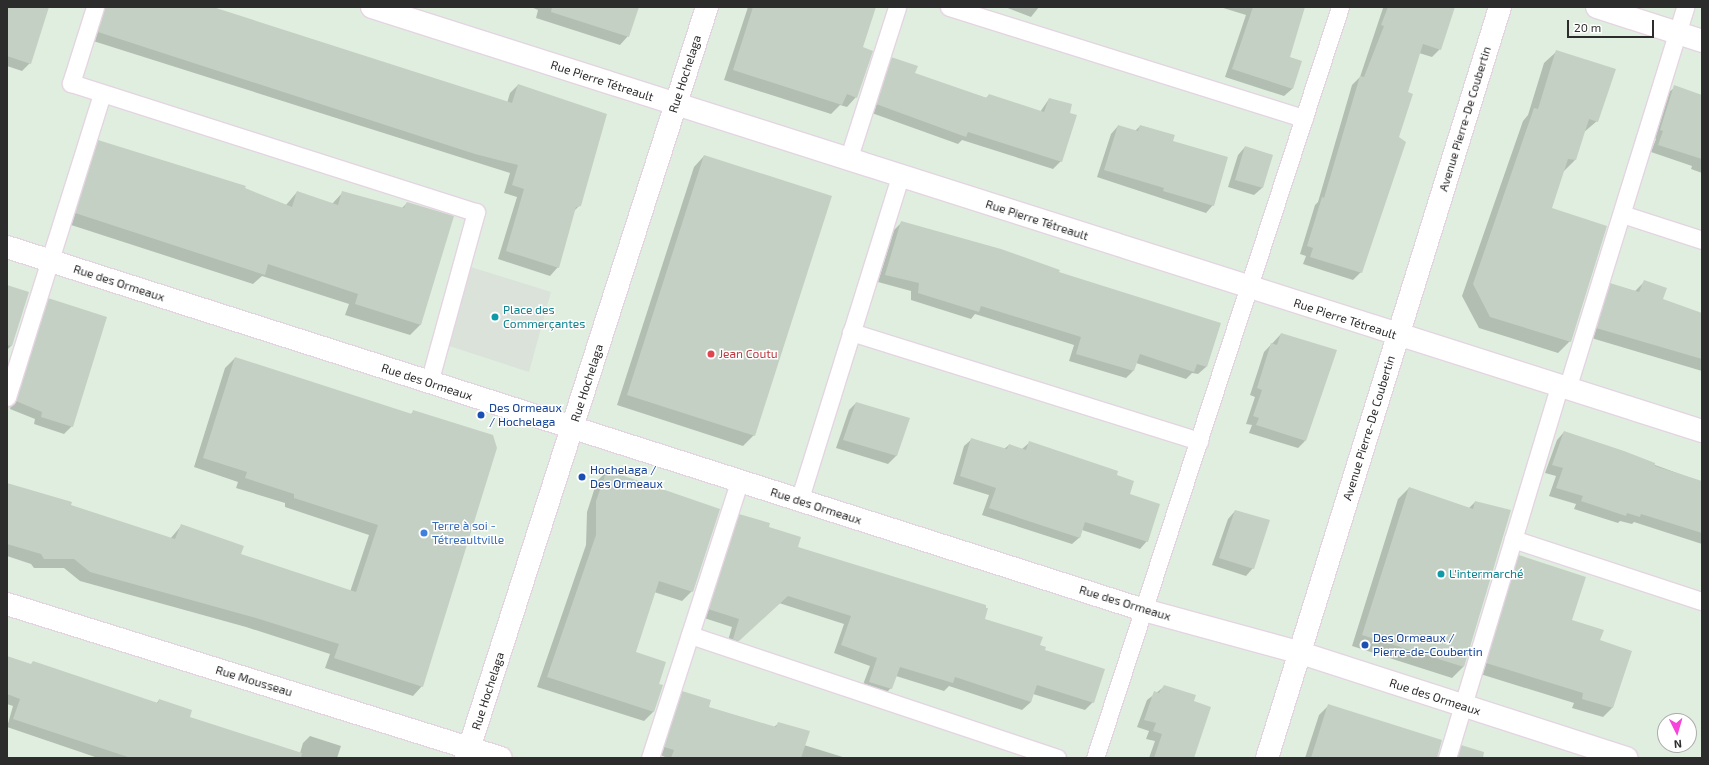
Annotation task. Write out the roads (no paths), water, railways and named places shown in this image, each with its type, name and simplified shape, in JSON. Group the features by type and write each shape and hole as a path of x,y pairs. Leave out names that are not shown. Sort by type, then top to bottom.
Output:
{"street":[{"name":"Rue Pierre Tétreault","path":"372,7 900,177 1702,431"},
{"name":"Rue Hochelaga","path":"468,753 707,7"},
{"name":"Avenue Pierre-De Coubertin","path":"1267,758 1301,653 1397,335 1500,7"},
{"path":"1597,7 1702,41"},
{"name":"Rue des Ormeaux","path":"7,247 738,482 1144,610 1301,653 1628,758"},
{"name":"Rue Mousseau","path":"7,604 468,753 501,758"}],"lane":[{"path":"95,7 71,83 476,212 429,383"},
{"path":"848,160 897,7"},
{"path":"949,7 1304,118"},
{"path":"1095,758 1340,7"},
{"path":"1446,758 1513,539 1622,214 1685,7"},
{"path":"7,397 102,93"},
{"path":"799,501 900,177"},
{"path":"1622,214 1702,240"},
{"path":"852,332 1199,441"},
{"path":"650,758 738,482"},
{"path":"1513,539 1702,601"},
{"path":"690,635 1057,758"}],"place":[{"name":"Place des Commerçantes","path":"495,317"},
{"name":"Jean Coutu","path":"711,354"},
{"name":"Des Ormeaux / Hochelaga","path":"481,415"},
{"name":"Hochelaga / Des Ormeaux","path":"582,477"},
{"name":"Terre à soi - Tétreaultville","path":"424,533"},
{"name":"L'intermarché","path":"1441,574"},
{"name":"Des Ormeaux / Pierre-de-Coubertin","path":"1365,645"}]}
